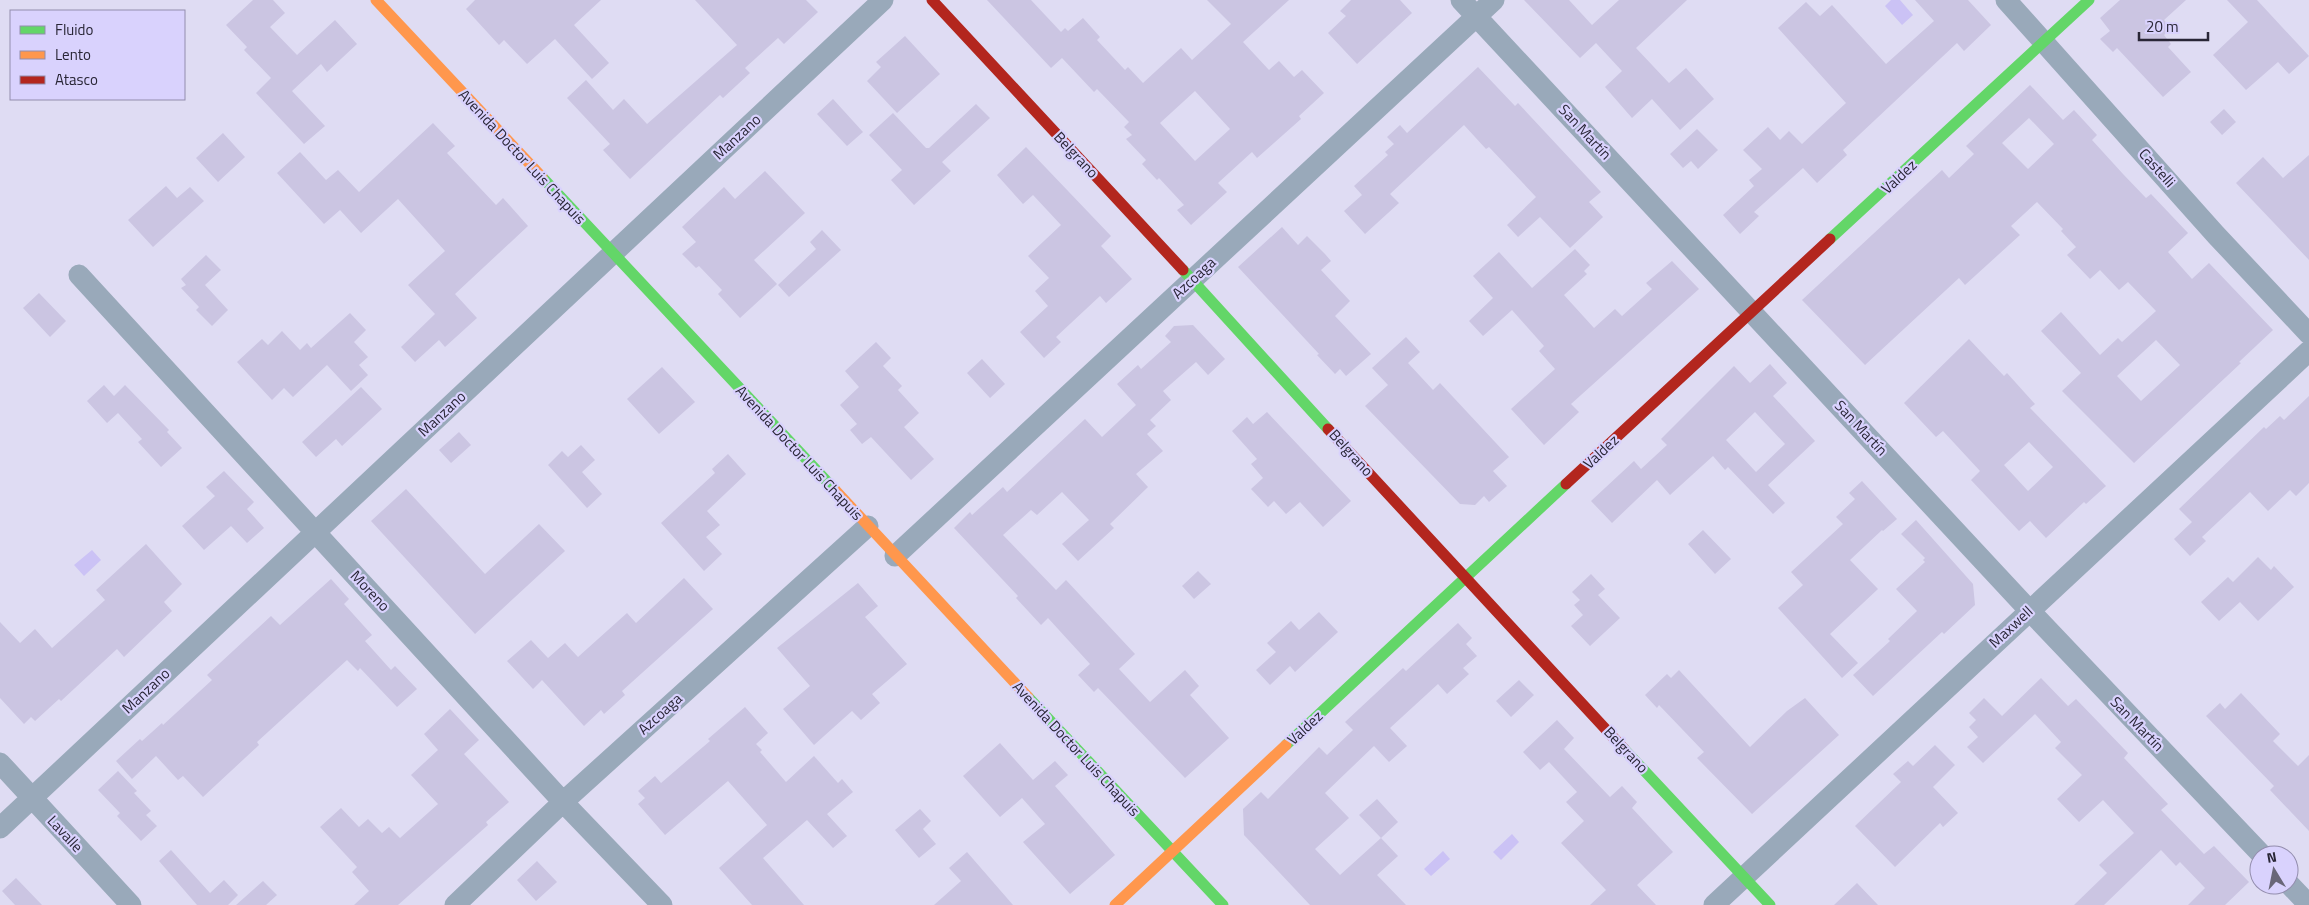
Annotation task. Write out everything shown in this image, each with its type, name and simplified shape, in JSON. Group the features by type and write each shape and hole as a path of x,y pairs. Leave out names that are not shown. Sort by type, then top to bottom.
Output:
{"street":[{"name":"Avenida Doctor Luis Chapuis","path":"376,0 1223,905"},
{"name":"Manzano","path":"0,828 883,0"},
{"name":"Belgrano","path":"932,0 1465,578 1770,905"},
{"name":"San Martín","path":"1461,0 1753,311 2029,610 2252,845"},
{"name":"Azcoaga","path":"895,556 1494,0"},
{"name":"Castelli","path":"2006,0 2216,235 2309,334"},
{"name":"Valdez","path":"1115,905 2089,0"},
{"name":"Moreno","path":"79,275 563,802 662,905"},
{"name":"Maxwell","path":"1714,905 2309,350"},
{"name":"Azcoaga","path":"455,905 563,802 868,526"},
{"name":"Lavalle","path":"0,763 131,905"},
{"path":"2299,894 2309,905"}],"shaded area":[{"path":"1891,0 1900,0 1913,15 1902,25 1885,6"},
{"path":"92,550 101,560 84,576 74,565"},
{"path":"1512,834 1519,842 1501,860 1493,852"},
{"path":"1443,851 1450,859 1431,876 1424,869"}],"building":[{"path":"253,0 273,0 285,13 270,27 297,55 335,20 357,44 327,72 321,64 292,91 325,126 304,144 256,93 271,78 244,50 247,47 226,25"},
{"path":"475,0 601,0 574,25 609,63 592,79 555,39 527,64 504,40 499,45 466,9"},
{"path":"695,0 806,0 818,12 784,44 778,38 745,68 750,73 723,98 720,95 630,179 603,150 610,144 567,98 586,80 613,110 624,99 647,124 737,45"},
{"path":"987,0 1031,0 1061,32 1065,28 1068,31 1083,18 1100,37 1097,40 1125,70 1128,67 1143,83 1181,48 1192,60 1231,24 1207,0 1289,0 1243,42 1269,70 1279,61 1294,77 1302,70 1324,93 1299,116 1301,119 1257,158 1252,152 1218,183 1227,192 1191,225 1177,210 1184,205 1159,178 1157,180 1142,164 1146,160 1126,139 1132,135 1124,127 1129,122 1097,89 1094,92 1062,58 1051,68","holes":["1195,91 1230,129 1195,161 1160,123"]},
{"path":"1351,0 1400,0 1412,13 1357,64 1328,33 1346,16 1340,11"},
{"path":"1524,0 1569,0 1592,25 1619,0 1687,0 1636,48 1669,83 1686,68 1714,99 1680,130 1652,99 1632,118 1605,87 1622,71 1596,43 1580,58"},
{"path":"1915,0 1968,0 1991,25 1964,51 1957,43 1843,150 1847,155 1817,183 1803,168 1754,212 1759,216 1740,234 1723,215 1754,186 1749,180 1762,169 1743,150 1768,127 1780,140 1789,131 1802,144 1846,103 1778,28 1806,2 1820,16 1832,5 1886,64 1934,21"},
{"path":"2120,0 2186,0 2164,20 2171,28 2164,35 2171,44 2168,47 2191,72 2163,97 2117,48 2113,52 2100,39 2110,31 2100,18"},
{"path":"2227,0 2257,0 2309,56 2289,74 2278,62 2246,90 2213,55 2248,22"},
{"path":"905,36 940,74 897,113 867,81 881,67 876,62"},
{"path":"1478,67 1515,106 1518,103 1601,192 1589,202 1603,217 1570,248 1540,217 1518,237 1507,225 1536,197 1489,147 1486,149 1464,125 1390,194 1399,203 1365,234 1344,211 1362,195 1354,186 1388,155 1385,152 1394,144 1387,137 1400,125 1407,133"},
{"path":"2030,85 2063,120 2074,110 2097,135 2092,140 2123,174 2146,198 2151,194 2188,233 2168,252 2192,279 2209,263 2273,330 2239,362 2241,363 2134,463 2062,391 2081,373 2041,331 2061,312 2100,355 2118,338 2122,342 2156,311 2128,282 2119,290 2100,270 2090,279 2067,255 2076,247 2061,231 2063,229 2037,202 2011,226 2020,235 1965,285 1959,278 1865,365 1802,300 1942,170 1949,178 1974,154 1966,146","holes":["2029,118 2054,144 2028,169 2002,143","2156,340 2180,365 2141,401 2117,376"]},
{"path":"833,99 863,132 847,146 817,114"},
{"path":"976,104 990,118 942,162 951,171 914,205 891,180 902,170 869,135 893,113 926,148 929,148"},
{"path":"2224,109 2236,122 2222,135 2210,122"},
{"path":"433,123 455,146 447,153 496,205 503,198 528,226 455,294 477,318 445,347 439,340 415,362 401,347 435,314 408,285 445,251 398,199 361,233 340,210 324,224 277,173 300,152 326,180 338,170 359,192"},
{"path":"1697,129 1718,150 1698,169 1691,161 1683,168 1670,154"},
{"path":"223,133 245,157 218,182 196,158"},
{"path":"1026,147 1111,236 1101,246 1132,279 1106,303 1100,296 1056,337 1061,342 1044,358 1020,332 1048,306 1035,291 1049,278 1028,256 1061,225 1033,195 1023,204 997,175"},
{"path":"2309,155 2309,260 2236,183 2263,157 2283,178"},
{"path":"765,171 805,213 754,260 777,284 740,318 718,294 722,290 699,266 696,268 682,254 696,242 682,227 724,187 735,199"},
{"path":"166,186 177,198 190,187 204,201 153,247 128,220"},
{"path":"1282,227 1298,245 1307,236 1325,254 1331,261 1321,270 1350,301 1335,316 1371,354 1346,376 1340,369 1335,374 1317,355 1319,354 1238,267"},
{"path":"822,230 841,250 789,297 778,285 816,249 810,242"},
{"path":"1575,249 1590,265 1584,271 1587,274 1564,295 1594,328 1615,309 1622,316 1652,289 1646,283 1672,261 1699,289 1571,404 1579,412 1544,445 1511,409 1555,369 1539,351 1544,346 1512,310 1483,336 1469,321 1493,298 1473,276 1499,252 1532,288"},
{"path":"206,255 221,270 205,285 228,310 212,326 196,310 199,307 181,288 186,285 181,279"},
{"path":"39,293 66,321 50,337 23,308"},
{"path":"350,313 366,330 354,342 368,357 359,365 368,375 351,391 327,365 293,397 284,388 272,400 237,362 262,339 268,345 282,331 300,350 307,343 311,348"},
{"path":"1193,325 1225,359 1208,375 1196,362 1163,391 1171,400 1150,420 1156,426 1147,434 1163,451 1136,474 1148,487 1110,524 1114,528 1078,561 1062,544 1089,520 1062,492 1037,515 1031,510 1003,535 1056,590 1066,580 1135,654 1119,669 1150,702 1185,670 1199,686 1190,695 1229,738 1185,778 1098,688 1094,692 1078,675 1090,664 1048,618 1041,625 1016,598 1018,596 954,528 970,512 972,515 1003,487 1007,492 1085,419 1102,437 1136,405 1117,384 1138,365 1141,369 1171,342 1165,336 1174,326"},
{"path":"1406,337 1420,352 1408,363 1433,390 1440,383 1509,457 1493,471 1507,486 1489,502 1484,496 1475,505 1460,504 1365,406 1388,385 1372,368"},
{"path":"1969,339 2004,376 2007,373 2035,404 2030,408 2106,486 2086,504 2084,502 2046,538 2030,521 2019,531 1971,480 1980,471 1943,431 1936,437 1904,403","holes":["2029,442 2053,467 2028,491 2004,465"]},
{"path":"876,342 891,358 883,366 902,386 898,390 919,413 904,427 934,459 911,480 871,437 862,444 850,430 857,424 840,405 859,387 845,371"},
{"path":"982,359 1005,384 990,398 967,373"},
{"path":"1770,364 1787,383 1773,396 1815,441 1768,485 1785,503 1773,514 1728,467 1725,470 1713,456 1670,495 1657,480 1612,523 1591,501 1634,461 1641,469 1667,445 1661,439 1734,366 1750,383","holes":["1755,412 1785,444 1756,472 1726,440"]},
{"path":"662,367 695,402 659,434 627,399"},
{"path":"104,385 114,396 125,385 169,430 167,432 182,448 161,467 138,442 142,439 118,413 107,423 87,401"},
{"path":"361,387 382,409 342,446 336,439 316,457 302,442"},
{"path":"2309,396 2309,483 2296,496 2290,490 2268,511 2250,492 2202,537 2206,541 2190,556 2174,539 2192,522 2179,509 2264,427 2266,429 2280,416 2284,420"},
{"path":"1267,412 1351,501 1323,527 1300,502 1286,514 1274,501 1268,507 1251,489 1263,478 1251,464 1257,459 1232,431 1247,417 1253,424"},
{"path":"459,432 471,445 451,463 439,450"},
{"path":"581,445 595,460 582,472 602,494 587,508 548,465 562,451 568,457"},
{"path":"728,454 746,474 707,511 720,525 706,537 722,554 704,571 661,523 715,473 712,469"},
{"path":"224,471 254,502 247,509 264,528 247,543 231,526 204,550 182,526 215,496 206,487"},
{"path":"1862,481 1897,519 1882,530 1850,560 1878,589 1830,634 1858,663 1842,678 1778,608 1803,585 1791,572 1843,524 1836,517 1855,499 1849,493"},
{"path":"406,489 485,574 539,524 565,551 475,634 371,521"},
{"path":"1916,520 1973,584 1975,605 1944,634 1942,632 1873,696 1853,675 1890,641 1888,639 1917,611 1896,589 1925,562 1923,560 1925,558 1901,534"},
{"path":"1703,530 1731,559 1715,574 1688,544"},
{"path":"146,544 182,584 164,602 172,611 124,657 117,649 61,701 59,699 35,721 31,717 24,724 0,698 0,622 20,643 35,629 52,648 105,600 96,590"},
{"path":"2258,557 2271,570 2274,566 2294,587 2258,621 2240,602 2219,621 2201,602 2228,577 2233,582"},
{"path":"1198,571 1211,584 1194,599 1182,586"},
{"path":"1591,574 1605,589 1598,595 1620,618 1590,646 1571,626 1583,615 1574,605 1580,600 1572,592"},
{"path":"684,578 713,609 622,691 625,695 604,714 601,710 584,726 542,680 533,689 507,661 531,640 548,658 565,643 578,657 627,613 636,623"},
{"path":"331,579 349,599 344,604 372,635 365,641 391,670 395,666 417,689 397,707 360,668 358,671 347,660 257,742 259,745 203,797 183,776 178,780 156,756 132,779 116,761 140,739 142,741 162,723 163,725 212,680 207,675 271,616 280,625"},
{"path":"858,583 878,606 865,617 907,664 872,694 880,703 861,720 852,711 814,745 783,709 810,686 777,648"},
{"path":"1319,612 1338,632 1295,672 1290,666 1270,685 1256,670 1276,652 1267,643 1291,621 1299,630"},
{"path":"1458,623 1472,638 1466,644 1477,656 1463,668 1469,674 1447,694 1438,684 1390,728 1407,746 1389,762 1374,746 1325,793 1349,818 1315,849 1340,875 1381,838 1398,856 1377,875 1406,905 1310,905 1244,835 1243,809 1261,792 1268,799 1319,747 1327,755 1353,730 1345,722 1403,668 1406,671"},
{"path":"1679,670 1750,747 1787,711 1805,698 1839,735 1752,814 1697,758 1704,752 1659,705 1657,708 1645,695 1667,674 1671,678"},
{"path":"2041,678 2068,706 2076,699 2128,753 2124,758 2168,804 2161,810 2204,854 2214,846 2249,882 2225,905 2188,905 2205,888 2180,862 2176,866 2161,850 2104,905 2074,905 2107,873 2099,865 2134,833 2103,800 2079,822 2057,799 2082,775 2055,748 2061,742 2035,714 1983,763 1967,747 1978,737 1969,727 1976,720 1969,713 1984,698 2002,716"},
{"path":"1519,680 1534,695 1511,717 1496,701"},
{"path":"2241,693 2280,734 2273,741 2298,766 2309,755 2309,831 2270,790 2274,786 2206,716 2220,703 2225,709"},
{"path":"745,707 768,733 756,744 762,750 760,752 786,782 814,756 838,783 842,779 853,792 827,814 847,836 833,848 807,820 763,858 804,905 752,905 719,868 767,825 728,781 665,835 638,804 645,798 638,791 655,776 661,783 710,741 708,739"},
{"path":"450,709 479,740 464,754 509,802 486,822 488,825 398,905 354,905 369,891 352,872 357,867 320,827 341,808 359,827 368,819 382,833 389,827 400,838 438,804 411,775 438,750 424,734"},
{"path":"1557,720 1574,738 1564,749 1610,797 1622,786 1637,802 1632,808 1673,852 1637,885 1656,905 1590,905 1606,890 1561,843 1584,821 1566,802 1577,792 1549,762 1540,770 1523,752"},
{"path":"1000,743 1033,780 1055,761 1068,775 1055,786 1115,855 1070,894 1023,842 1045,824 1022,798 1000,817 963,776"},
{"path":"1935,745 1955,765 1933,787 1958,813 1943,827 1940,823 1895,867 1855,826 1901,782 1893,774 1908,761 1913,766"},
{"path":"118,771 137,791 134,793 151,811 146,815 157,826 141,841 117,816 120,813 98,790"},
{"path":"1377,799 1398,822 1381,838 1359,815"},
{"path":"920,809 931,821 923,829 936,844 919,858 895,830"},
{"path":"171,850 210,893 224,880 238,895 228,905 197,905 159,861"},
{"path":"967,852 1013,905 934,905 961,881 949,868"},
{"path":"537,861 557,882 536,901 517,880"},
{"path":"16,878 42,905 15,905 2,891"},
{"path":"263,881 277,895 266,905 236,905"},
{"path":"1857,883 1878,905 1834,905"}],"traffic: fast":[{"path":"1830,239 2089,0"},
{"path":"542,177 835,490"},
{"path":"1183,270 1328,429"},
{"path":"1286,745 1566,484"},
{"path":"1028,697 1223,905"},
{"path":"1624,749 1770,905"}],"traffic: slow":[{"path":"376,0 542,177"},
{"path":"835,490 1028,697"},
{"path":"1115,905 1286,745"}],"traffic: jam":[{"path":"932,0 1183,270"},
{"path":"1566,484 1830,239"},
{"path":"1328,429 1624,749"}]}
